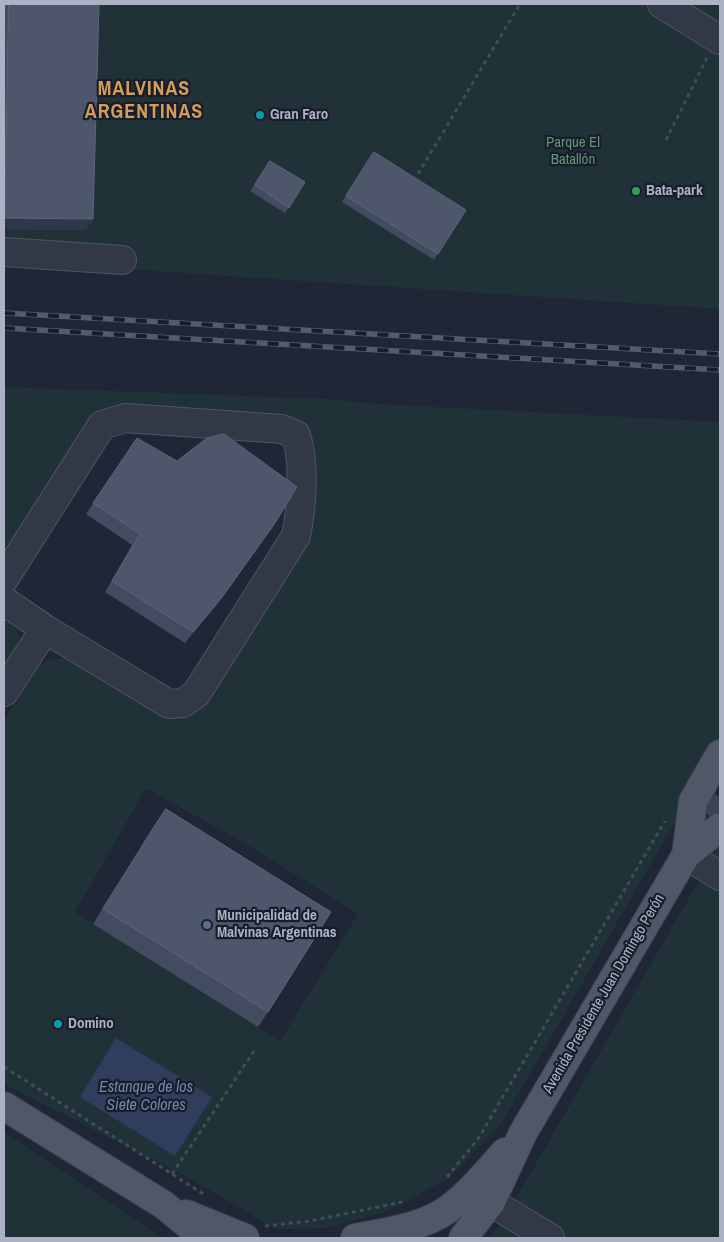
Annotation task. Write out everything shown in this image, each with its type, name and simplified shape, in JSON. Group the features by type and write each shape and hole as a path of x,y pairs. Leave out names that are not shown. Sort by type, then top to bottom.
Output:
{"main road":[{"name":"Avenida Presidente Juan Domingo Perón","path":"686,855 693,801 720,754"},
{"name":"Avenida Presidente Juan Domingo Perón","path":"463,1238 491,1202 523,1133 686,855 720,827"},
{"path":"4,1106 164,1205 204,1238"},
{"name":"Avenida Presidente Juan Domingo Perón","path":"362,1237 417,1225 446,1211 471,1190 523,1133"},
{"path":"164,1205 252,1232"}],"street":[{"path":"673,7 719,39"},
{"path":"4,252 122,260"},
{"path":"4,579 102,425 125,418 282,429 296,435 300,449 300,517 296,536 196,694 183,703 169,704 45,629 4,601"},
{"path":"4,692 45,629"},
{"path":"686,855 720,876"},
{"path":"491,1202 550,1238"}],"path":[{"path":"418,174 520,4"},
{"path":"666,140 719,39"},
{"path":"443,1181 478,1139 670,813"},
{"path":"172,1174 256,1048"},
{"path":"4,1067 211,1198"},
{"path":"252,1232 415,1199"}],"green space":[{"name":"Parque El Batallón","path":"4,4 720,4 720,309 4,261"},
{"path":"4,387 329,399 378,404 720,422 720,744 501,1124 449,1178 385,1212 327,1228 276,1229 191,1179 4,1084 4,721 37,668 48,660 65,658 146,707 168,717 305,540 311,442 299,421 95,416 4,555","holes":["146,788 256,850 358,914 280,1041 75,912"]},
{"path":"4,621 14,626 20,644 4,669"},
{"path":"720,844 720,1238 488,1238 503,1221"},
{"path":"4,1132 163,1238 4,1238"}],"water":[{"name":"Estanque de los Siete Colores","path":"116,1038 212,1097 175,1156 80,1097"}],"building":[{"path":"9,4 99,4 93,219 5,218"},
{"path":"374,152 466,210 438,254 346,196"},
{"path":"270,161 305,182 289,208 255,185"},
{"path":"224,434 297,487 275,523 223,596 193,632 112,581 140,534 93,503 137,438 177,461 207,438"},
{"name":"Municipalidad de Malvinas Argentinas","path":"166,809 331,912 268,1012 103,909"}],"tunnel":[{"path":"688,852 720,797"}],"railway":[{"path":"4,313 720,354"},
{"path":"4,328 720,370"}],"place":[{"name":"Gran Faro","path":"260,115"},
{"name":"Bata-park","path":"636,191"},
{"name":"Municipalidad de Malvinas Argentinas","path":"207,925"},
{"name":"Domino","path":"58,1024"}],"district":[{"name":"MALVINAS ARGENTINAS","path":"144,102"}]}
